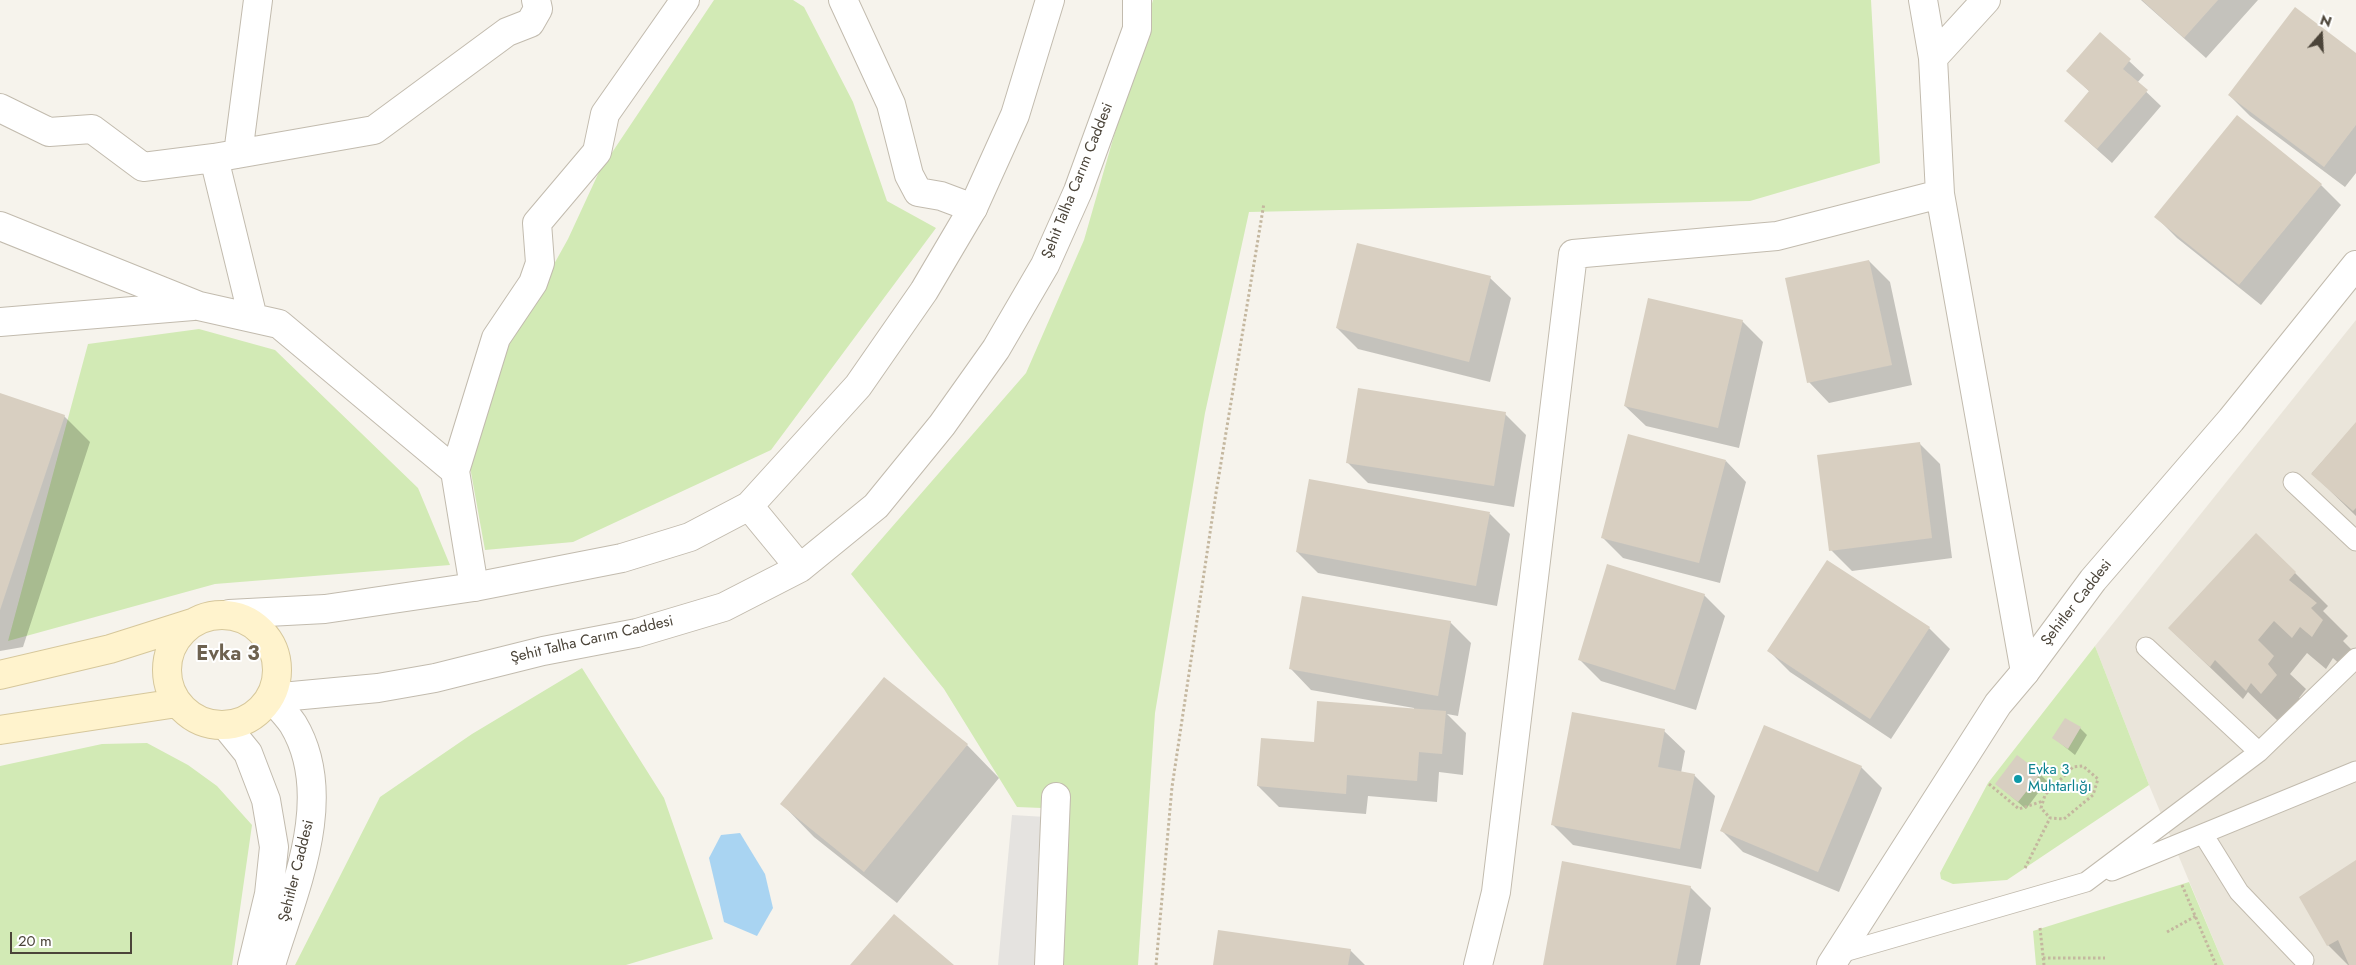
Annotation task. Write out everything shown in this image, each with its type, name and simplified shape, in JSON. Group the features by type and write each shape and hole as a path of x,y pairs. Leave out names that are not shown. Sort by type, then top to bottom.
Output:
{"main road":[{"path":"0,675 110,649 211,615 229,614 247,620 262,630 272,645 278,662 278,680 271,698 260,712 244,721 226,726 208,724 191,716 177,703 169,687 167,668 170,650 180,635 194,622"},
{"path":"0,730 177,703"}],"street":[{"path":"253,318 226,156 258,0"},
{"path":"0,108 49,132 92,129 143,166 226,156 374,130 508,32 530,23 538,9 536,0"},
{"path":"474,587 455,471 496,338 533,283 540,263 537,223 597,152 605,114 685,0"},
{"path":"843,0 891,104 909,175 918,192 941,196 973,208"},
{"path":"229,614 325,610 474,587 622,558 690,537 749,506 858,386 924,291 973,208 1015,115 1050,0"},
{"name":"Şehit Talha Carım Caddesi","path":"271,698 397,685 435,678 543,651 637,632 724,607 800,568 876,506 942,425 996,349 1045,265 1078,191 1137,29 1137,0"},
{"path":"1923,0 1933,58 1940,194 2025,672"},
{"path":"1933,58 1986,0"},
{"path":"1478,965 1496,892 1573,254 1777,236 1940,194"},
{"path":"0,226 200,306 279,324 455,471"},
{"name":"Şehitler Caddesi","path":"1834,960 1998,704 2025,672 2094,580 2231,420 2356,265"},
{"path":"0,322 200,306"},
{"path":"749,506 800,568"},
{"name":"Şehitler Caddesi","path":"271,698 293,724 306,754 312,780 311,816 302,864 271,965"},
{"name":"Şehitler Caddesi","path":"226,726 248,753 266,800 274,847 269,894 252,965"},
{"path":"1049,965 1056,797"}],"lane":[{"path":"2293,482 2356,541"},
{"path":"2146,647 2260,752"},
{"path":"2086,882 2260,752 2356,658"},
{"path":"1834,960 2086,882 2356,771"},
{"path":"2202,834 2239,892 2304,960"}],"path":[{"path":"1156,965 1172,787 1216,493 1264,203"},
{"path":"2083,766 2098,779 2093,794 2064,820 2050,818 2041,808 2045,795 2074,767 2083,766"},
{"path":"1988,783 2018,809 2043,801"},
{"path":"2044,965 2037,896 2022,874 2050,818"},
{"path":"2182,884 2216,965"},
{"path":"2167,932 2196,916"},
{"path":"2043,958 2105,958"}],"shaded area":[{"path":"2356,320 2356,965 2224,965 2149,785 2095,646"},
{"path":"1012,815 1063,818 1059,965 998,965"}],"green space":[{"path":"714,0 793,0 804,7 853,102 887,201 936,228 771,450 573,542 485,550 470,467 505,352 568,239 599,172"},
{"path":"1153,0 1871,0 1880,163 1750,201 1249,212 1205,413 1155,713 1138,965 1063,965 1067,809 1017,807 944,689 851,574 1026,373 1084,240"},
{"path":"199,329 275,350 418,488 450,565 215,584 8,641 88,344"},
{"path":"2095,646 2149,785 2007,880 1953,884 1941,879 1940,873 1988,783"},
{"path":"582,668 664,798 713,939 626,965 295,965 380,797 472,734"},
{"path":"147,743 188,765 217,786 252,825 232,965 0,965 0,766 102,744"},
{"path":"2189,882 2224,965 2036,965 2033,931"}],"water":[{"path":"740,833 765,874 773,908 757,936 724,922 709,858 721,835"}],"building":[{"path":"2142,0 2218,0 2184,38"},
{"path":"2295,7 2356,53 2356,125 2324,167 2228,95"},
{"path":"2100,32 2131,59 2123,69 2148,90 2097,149 2064,121 2089,91 2066,71"},
{"path":"2237,115 2322,184 2239,285 2154,217"},
{"path":"1357,243 1491,276 1469,362 1336,328"},
{"path":"1869,260 1892,365 1807,383 1785,278"},
{"path":"1648,298 1743,320 1718,428 1624,406"},
{"path":"1358,388 1506,412 1494,486 1346,463"},
{"path":"0,393 65,415 0,610"},
{"path":"2356,422 2356,508 2353,511 2311,474"},
{"path":"1628,434 1726,460 1699,563 1601,538"},
{"path":"1920,442 1932,538 1829,551 1817,455"},
{"path":"1309,479 1490,512 1476,586 1296,552"},
{"path":"2256,533 2296,572 2289,580 2317,603 2311,608 2323,620 2312,637 2300,627 2292,638 2274,621 2258,640 2274,656 2268,664 2277,675 2261,694 2251,683 2246,691 2215,660 2210,667 2168,628"},
{"path":"1827,560 1930,627 1870,719 1767,651"},
{"path":"1607,564 1705,594 1675,690 1578,660"},
{"path":"1302,596 1451,621 1438,696 1289,669"},
{"path":"884,677 968,744 864,872 780,804"},
{"path":"1317,701 1446,711 1442,754 1419,752 1417,781 1347,775 1346,794 1257,786 1261,738 1314,742"},
{"path":"1572,712 1665,729 1658,767 1695,774 1680,849 1551,825"},
{"path":"2065,718 2081,727 2068,749 2052,738"},
{"path":"1764,725 1862,766 1818,872 1720,831"},
{"name":"Evka 3 Muhtarlığı","path":"2017,755 2041,773 2018,802 1995,784"},
{"path":"2356,860 2356,965 2349,965 2338,940 2327,946 2299,897"},
{"path":"1562,861 1691,886 1676,965 1543,965"},
{"path":"894,914 954,965 850,965"},
{"path":"1218,930 1351,949 1348,965 1213,965"}],"place":[{"name":"Evka 3 Muhtarlığı","path":"2018,779"}],"district":[{"name":"Evka 3","path":"228,655"}]}
